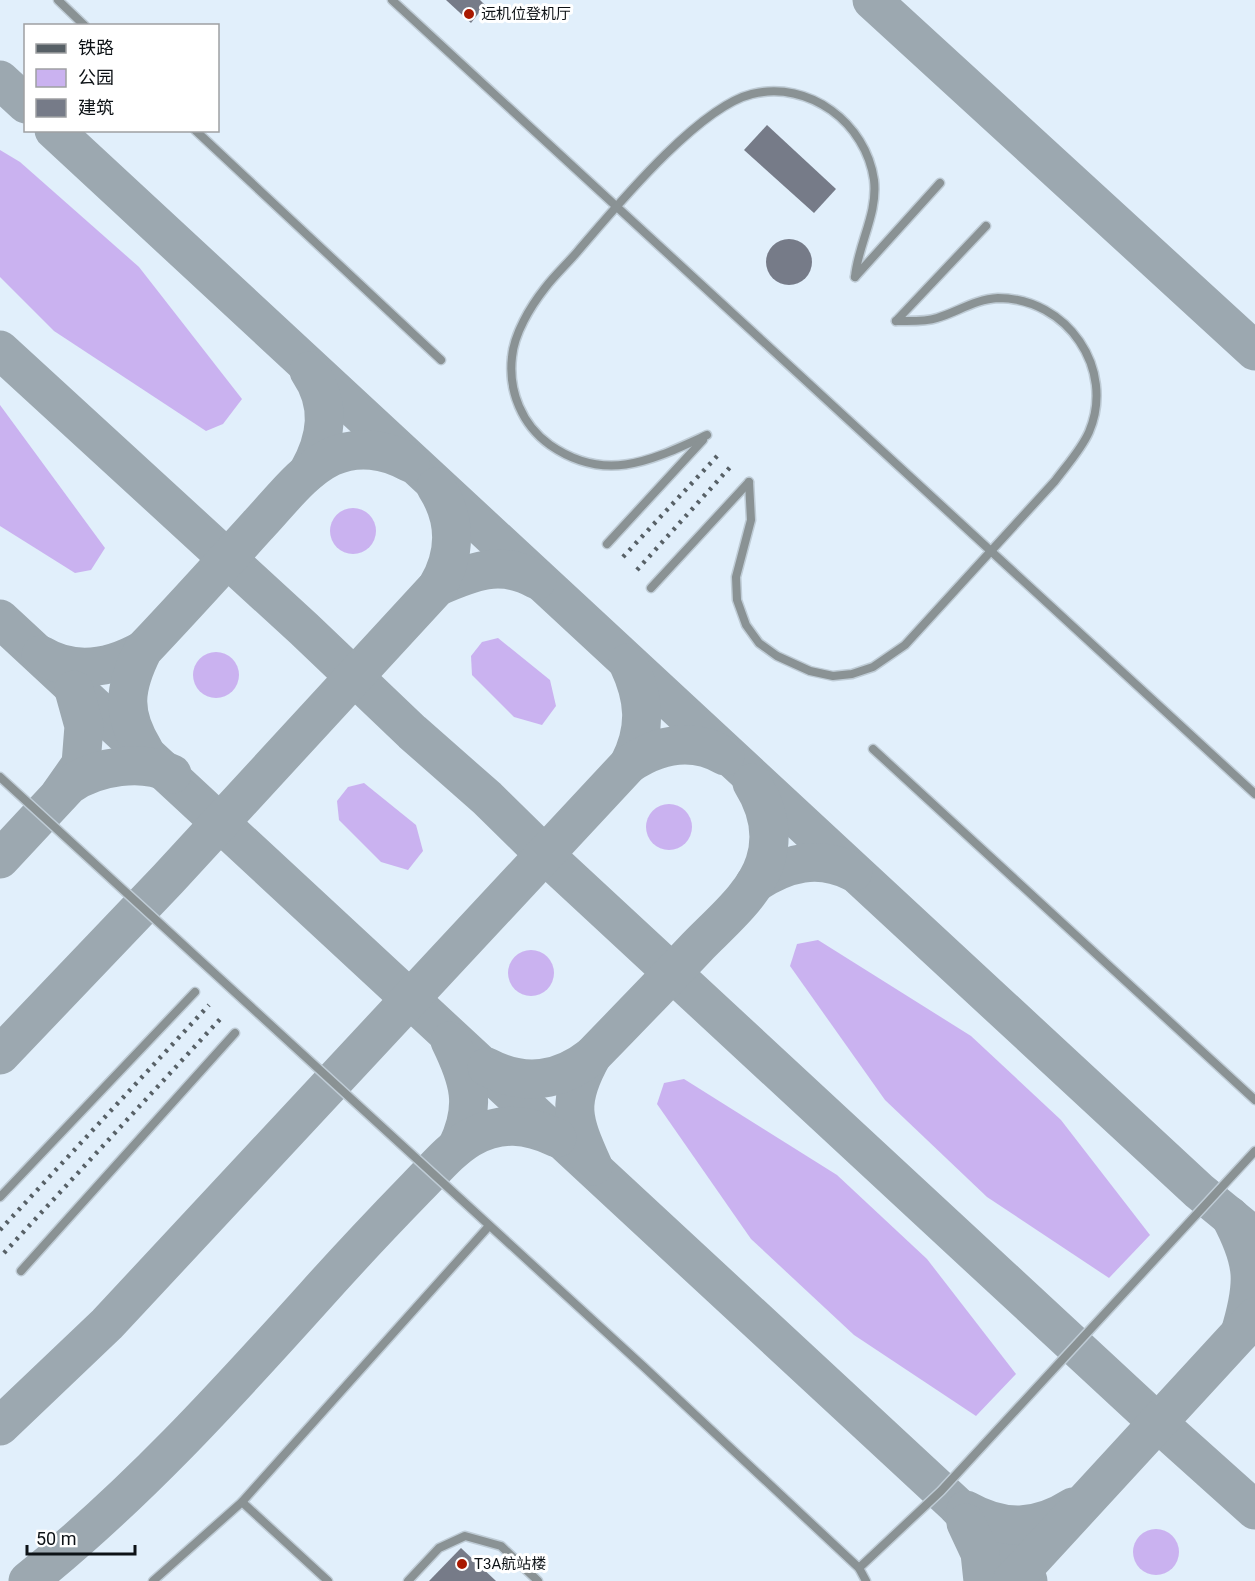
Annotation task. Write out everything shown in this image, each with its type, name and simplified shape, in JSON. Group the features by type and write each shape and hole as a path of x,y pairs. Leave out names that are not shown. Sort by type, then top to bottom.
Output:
{"lane":[{"path":"58,0 83,24"},
{"path":"392,0 1255,794"},
{"path":"607,544 707,435 657,458 608,467 584,463 563,454 541,438 526,421 513,391 512,356 527,316 544,289 616,207 684,138 714,113 752,94 775,92 797,95 820,103 854,130 865,147 874,180 874,203 857,257 855,277 940,183"},
{"path":"197,132 441,360"},
{"path":"651,588 749,482 751,520 736,577 737,600 746,625 759,643 777,656 810,672 833,676 852,674 873,667 890,657 991,551 1054,481 1089,433 1095,412 1096,387 1084,344 1069,327 1048,313 1026,304 998,298 970,305 936,319 896,321 986,226"},
{"path":"873,749 1255,1100"},
{"path":"0,777 859,1568 866,1581"},
{"path":"0,1197 195,993"},
{"path":"21,1271 235,1033"},
{"path":"859,1568 941,1491 1255,1151"},
{"path":"153,1581 242,1502 489,1226"},
{"path":"242,1502 328,1581"},
{"path":"408,1581 439,1548 465,1536 501,1546 538,1581"}],"green space":[{"path":"0,150 20,162 139,267 242,399 223,424 206,431 54,331 0,277"},
{"path":"0,405 105,548 91,570 75,573 0,526"},
{"path":"353,508 369,515 376,531 369,547 353,554 337,547 330,531 337,515"},
{"path":"498,638 550,680 556,706 542,725 514,717 472,675 471,656 482,642"},
{"path":"216,652 232,659 239,675 232,691 216,698 200,691 193,675 200,659"},
{"path":"364,783 416,825 423,851 408,870 381,862 339,820 337,801 348,787"},
{"path":"669,804 685,811 692,827 685,843 669,850 653,843 646,827 653,811"},
{"path":"818,940 971,1036 1061,1120 1150,1235 1109,1278 987,1197 885,1100 790,966 797,944"},
{"path":"531,950 547,957 554,973 547,989 531,996 515,989 508,973 515,957"},
{"path":"684,1079 837,1175 927,1259 1016,1374 976,1416 854,1335 751,1239 657,1104 664,1083"},
{"path":"1156,1529 1172,1536 1179,1552 1172,1568 1156,1575 1140,1568 1133,1552 1140,1536"}],"building":[{"name":"远机位登机厅","path":"446,0 480,0 485,5 471,23"},
{"path":"767,125 836,189 814,213 744,150"},
{"path":"789,239 798,240 805,246 811,253 811,271 805,278 798,284 789,285 780,284 773,278 767,271 766,262 767,253 773,246 780,240"},
{"name":"T3A航站楼","path":"461,1548 496,1581 429,1581"}],"taxiway":[{"path":"872,0 1255,351"},
{"path":"0,80 24,102"},
{"path":"56,132 1199,1191 1255,1237"},
{"path":"0,350 304,629 412,732 487,798 544,854 1158,1423 1255,1510"},
{"path":"308,472 319,447 324,422 321,396 309,371"},
{"path":"144,750 131,724 128,700 132,676 143,650 283,497 310,470 341,453 371,450 391,454 410,463"},
{"path":"0,1055 168,879 437,587 451,550 451,525 443,499 436,487"},
{"path":"437,587 474,573 499,569 511,570 537,580"},
{"path":"0,619 956,1505 1028,1581"},
{"path":"41,655 66,665 92,667 118,661 143,650"},
{"path":"628,663 638,689 642,714 639,739 629,764"},
{"path":"60,794 81,764 84,726 74,690"},
{"path":"0,1426 107,1324 629,764 652,752 676,745 700,746 725,756"},
{"path":"0,859 69,785 80,778 106,769 134,766 160,769 172,774"},
{"path":"487,1067 501,1073 528,1079 555,1076 580,1064 592,1056 736,908 760,874 768,852 768,821 762,802 752,783"},
{"path":"755,883 778,870 802,863 827,863 853,872"},
{"path":"450,1041 466,1081 469,1106 457,1147"},
{"path":"592,1056 578,1086 575,1111 580,1136 593,1166"},
{"path":"28,1581 105,1515 177,1444 365,1241 456,1148 481,1133 503,1127 524,1127 557,1138"},
{"path":"1230,1216 1244,1247 1250,1273 1248,1300 1240,1333"},
{"path":"1012,1581 1255,1317"},
{"path":"966,1510 993,1522 1020,1525 1046,1520 1073,1507"},
{"path":"966,1523 980,1553 983,1581"}],"railway":[{"path":"623,557 720,453"},
{"path":"637,570 732,465"},
{"path":"0,1230 209,1005"},
{"path":"4,1253 222,1017"}],"place":[{"name":"远机位登机厅","path":"469,14"},
{"name":"T3A航站楼","path":"462,1564"}]}
